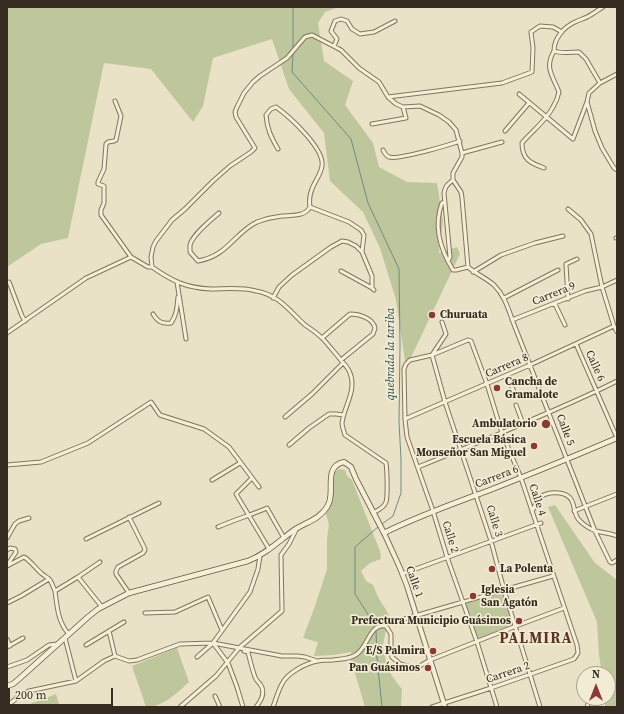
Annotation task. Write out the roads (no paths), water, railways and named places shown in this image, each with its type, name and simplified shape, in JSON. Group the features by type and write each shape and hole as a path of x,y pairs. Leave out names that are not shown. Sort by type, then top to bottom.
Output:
{"main road":[{"name":"Carrera 6","path":"384,533 433,511 521,478 617,438"},
{"path":"7,686 13,684 88,617 102,607 129,593 248,562 260,556 296,529 317,518 323,513 327,506 330,498 330,479 332,472 339,463 344,462 352,467 384,533"}],"street":[{"path":"544,168 528,160 522,152 522,143 553,108 559,92 550,74 548,66 554,51 554,45 559,36 568,26 603,7"},
{"path":"334,46 337,39 331,31 335,21 341,19 347,21 352,29 360,34 374,32 395,21"},
{"path":"388,97 502,83 532,72 533,48 531,32 540,26 553,27 562,32"},
{"path":"152,267 151,257 153,247 172,220 230,166 255,148 236,117 236,107 244,94 253,82 287,58 305,37 312,35 341,50 363,71 379,82 388,97 396,104 403,107 420,106 439,115 449,122 456,130 460,141 462,157 453,174 453,180 461,192 468,267 454,270 452,269 444,254 438,229 439,213 442,203 444,202"},
{"path":"554,51 560,53 579,52 586,59 600,83"},
{"path":"518,94 573,139 589,93 600,83 617,74"},
{"path":"115,101 121,116 116,140 106,144 104,170 98,182 98,184 104,186 104,203 101,210 101,216 131,257 148,267 152,267 177,282 191,287 256,290 278,300 322,338 342,361 350,373 352,386 342,425 344,435 386,463 386,503 381,509 373,513"},
{"path":"587,102 595,131 602,148 614,168 617,170"},
{"path":"505,131 530,103"},
{"path":"219,213 206,224 193,239 190,245 190,252 198,261 220,253 242,233 256,223 282,216 293,216 308,210 310,207 312,188 322,167 322,158 313,143 288,117 276,107 271,109 266,115 267,126 278,149"},
{"path":"372,124 406,118 403,107"},
{"path":"383,150 389,157 397,157 460,141"},
{"path":"462,153 502,142"},
{"path":"448,261 450,257 444,193 447,184 453,180"},
{"path":"310,207 348,222 361,230 364,236 362,252"},
{"path":"568,209 581,220 591,234 602,287 617,332"},
{"path":"473,271 501,255 563,236"},
{"path":"273,298 279,287 292,275 331,247 342,241 356,246 362,252 372,276 373,289 341,271"},
{"path":"7,333 86,278 131,257"},
{"path":"568,299 566,264 577,260"},
{"name":"Calle 5","path":"468,267 493,285 504,298 510,310 512,320 595,531 610,562 612,563 617,560"},
{"path":"504,298 558,270"},
{"name":"Carrera 9","path":"512,320 602,287 617,280"},
{"path":"9,282 25,321"},
{"path":"177,282 186,339"},
{"path":"153,314 156,320 160,322 165,324 171,323 174,319 177,308 179,293"},
{"path":"556,304 565,325"},
{"path":"285,417 312,394 342,361 373,334 375,328 372,321 367,318 350,314 322,338"},
{"path":"432,355 446,334 442,322"},
{"name":"Carrera 8","path":"405,419 530,365 614,326"},
{"name":"Calle 4","path":"432,355 470,341 487,384 502,433 521,478 577,645"},
{"name":"Calle 6","path":"576,344 617,438"},
{"name":"Calle 2","path":"432,355 410,360 406,364 404,370 407,437 477,642 497,707"},
{"name":"Calle 3","path":"432,355 445,402 491,541 504,590 540,707"},
{"path":"507,375 515,394"},
{"path":"418,467 549,413 597,392 617,381"},
{"path":"7,465 41,462 88,443 151,402 160,416 204,429 229,447 259,487"},
{"path":"516,405 523,424"},
{"path":"289,445 329,414 344,415"},
{"path":"212,480 240,463"},
{"path":"252,478 236,494 250,515 266,545 270,549"},
{"path":"532,512 539,498 549,493 559,492 568,495 572,500 574,511 578,519 590,529 617,536"},
{"path":"574,511 617,494"},
{"path":"86,539 129,517 159,504"},
{"path":"218,527 267,508 284,538"},
{"path":"129,517 145,550 143,553 118,567 116,571 116,574 129,593"},
{"path":"7,538 19,520 29,518"},
{"path":"402,574 541,523"},
{"path":"180,707 216,676 239,648 282,611 281,555 289,544 296,529"},
{"name":"Calle 1","path":"384,533 407,586 445,705"},
{"path":"7,550 10,548 15,549 16,552 9,560 8,566"},
{"path":"197,657 213,643 242,605 250,592 258,569 260,556"},
{"path":"8,566 24,557 49,579 55,591 57,609 65,629 69,634"},
{"path":"55,591 100,562"},
{"path":"78,576 102,607"},
{"path":"394,622 554,576"},
{"path":"7,603 49,579"},
{"path":"145,613 175,612 208,597 222,630"},
{"path":"273,707 282,683 288,674 307,664 317,661 346,658 357,655 377,627 386,626 391,634 392,657 400,664 410,667 420,666 430,660 564,608"},
{"path":"86,645 124,622"},
{"path":"109,631 115,656"},
{"path":"7,639 8,647 23,638"},
{"path":"65,638 76,681"},
{"path":"213,643 228,663 243,707"},
{"path":"7,704 29,691 76,681 104,661 115,656 130,661 137,660 180,644 213,643 266,654 305,657 317,661"},
{"path":"7,667 27,660 49,645 57,644"},
{"name":"Carrera 2","path":"432,707 445,705 574,659 578,653 577,645"},
{"path":"239,648 248,652 255,678 262,686 263,695 256,707"},
{"path":"215,696 220,707"}],"waterway":[{"name":"quebrada la tariba","path":"293,7 293,50"},
{"name":"quebrada la tariba","path":"293,54 292,72 351,139 368,203 399,269 399,422 401,493 393,516 382,524"},
{"name":"quebrada la tariba","path":"376,627 355,594 355,547 378,527"},
{"name":"quebrada la tariba","path":"376,631 382,707"}],"place":[{"name":"Churuata","path":"432,315"},
{"name":"Cancha de Gramalote","path":"497,388"},
{"name":"Ambulatorio","path":"546,424"},
{"name":"Escuela Básica Monseñor San Miguel","path":"534,446"},
{"name":"La Polenta","path":"492,569"},
{"name":"Iglesia San Agatón","path":"473,596"},
{"name":"Prefectura Municipio Guásimos","path":"519,621"},
{"name":"E/S Palmira","path":"433,651"},
{"name":"Pan Guásimos","path":"428,668"}],"district":[{"name":"PALMIRA","path":"536,639"}]}
